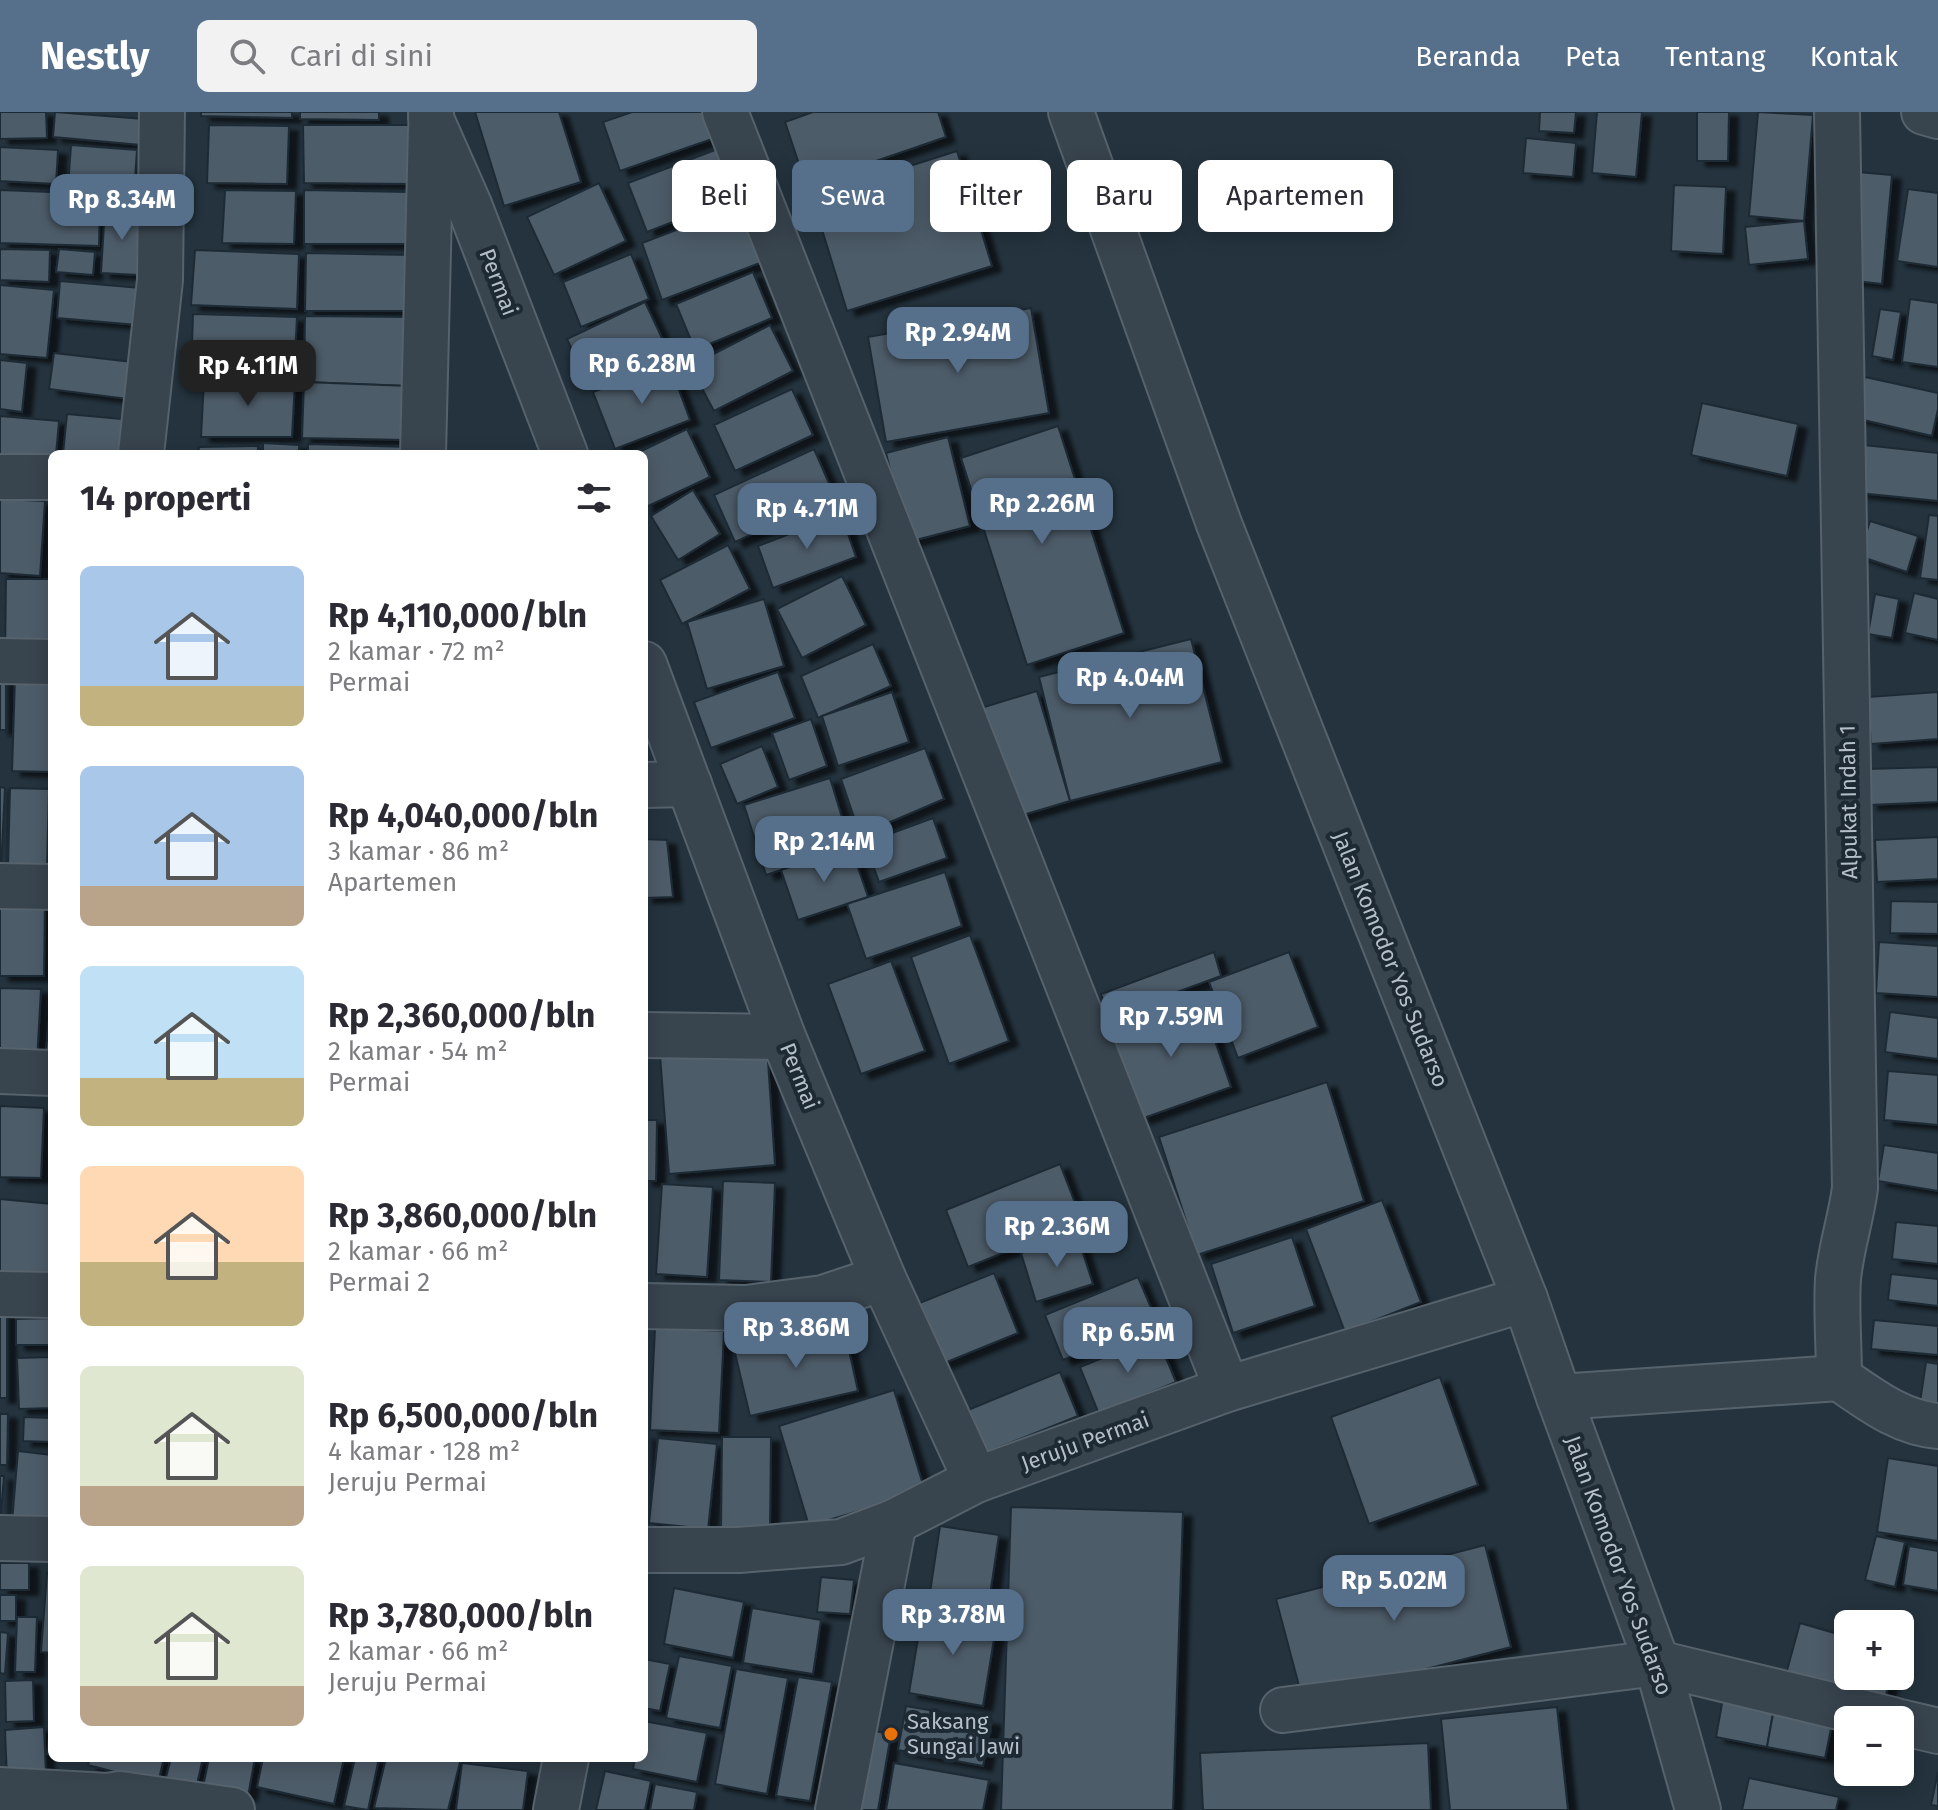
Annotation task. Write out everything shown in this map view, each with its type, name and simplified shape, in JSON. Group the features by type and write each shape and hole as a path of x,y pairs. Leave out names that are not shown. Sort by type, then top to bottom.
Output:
{"street":[{"path":"141,450 160,280 162,112"},
{"path":"725,112 1227,1389"},
{"name":"Jalan Komodor Yos Sudarso","path":"1071,112 1219,524 1525,1299 1657,1663 1698,1810"},
{"name":"Alpukat Indah 1","path":"1837,112 1855,1188 1838,1280 1839,1378"},
{"path":"1924,112 1938,116"},
{"path":"423,450 431,116"},
{"name":"Permai","path":"431,116 469,205 563,450"},
{"path":"0,477 48,477"},
{"path":"0,661 48,662"},
{"name":"Permai","path":"648,675 783,1037 883,1278 976,1480"},
{"path":"648,785 689,784"},
{"path":"0,886 48,887"},
{"path":"648,1035 783,1037"},
{"path":"0,1071 48,1073"},
{"path":"648,1306 746,1308 823,1298 883,1278"},
{"path":"0,1294 48,1295"},
{"name":"Jeruju Permai","path":"648,1550 739,1550 841,1542 894,1522 976,1480 1227,1389 1525,1299"},
{"path":"1559,1397 1839,1378 1890,1411 1918,1424 1938,1426"},
{"path":"838,1810 894,1522"},
{"path":"0,1538 48,1539"},
{"path":"1283,1710 1657,1663 1835,1706"},
{"path":"1914,1725 1938,1731"},
{"path":"556,1810 565,1762"},
{"path":"0,1790 108,1796 119,1802 232,1810"}],"building":[{"path":"0,112 46,112 47,138 0,139"},
{"path":"55,112 144,119 141,145 53,137"},
{"path":"201,112 292,112 292,118 201,116"},
{"path":"300,112 379,112 379,120 300,119"},
{"path":"475,112 559,112 581,182 504,206"},
{"path":"632,112 702,112 712,139 620,171 603,122"},
{"path":"813,112 938,112 946,137 879,160 798,160 785,122"},
{"path":"1540,112 1576,112 1574,133 1539,131"},
{"path":"1597,112 1642,112 1636,177 1592,173"},
{"path":"1697,112 1729,112 1728,161 1697,161"},
{"path":"1758,112 1813,115 1804,221 1749,216"},
{"path":"209,125 289,126 287,184 207,183"},
{"path":"303,125 409,125 409,184 304,183"},
{"path":"1526,138 1576,143 1573,177 1523,173"},
{"path":"71,145 137,150 134,193 68,188"},
{"path":"0,147 58,150 56,184 0,181"},
{"path":"723,147 728,160 689,160"},
{"path":"957,151 960,160 930,160 930,232 982,232 992,266 847,311 823,232 914,232 914,165"},
{"path":"672,166 672,222 647,232 628,183"},
{"path":"1857,172 1892,175 1882,284 1847,280"},
{"path":"599,183 626,241 554,275 527,217"},
{"path":"1674,185 1726,187 1723,254 1671,251"},
{"path":"1908,189 1938,193 1938,267 1897,261"},
{"path":"0,190 100,194 99,246 0,243"},
{"path":"225,190 296,191 294,244 222,243"},
{"path":"304,190 409,192 408,244 304,244"},
{"path":"105,208 143,210 139,275 101,273"},
{"path":"1804,221 1808,259 1749,265 1745,227"},
{"path":"672,232 749,232 760,263 662,300 642,243"},
{"path":"0,249 50,250 49,282 0,280"},
{"path":"59,249 95,252 93,275 56,272"},
{"path":"195,250 299,254 297,309 191,305"},
{"path":"306,253 410,255 408,311 305,311"},
{"path":"631,254 649,299 581,327 563,282"},
{"path":"753,272 772,318 695,350 676,304"},
{"path":"60,281 152,289 149,326 57,318"},
{"path":"0,285 54,290 47,358 0,354"},
{"path":"1910,299 1938,303 1938,367 1902,362"},
{"path":"645,302 669,353 591,390 567,339"},
{"path":"1031,308 1049,413 886,442 868,337"},
{"path":"1880,309 1901,312 1893,360 1872,356"},
{"path":"193,314 297,317 294,374 191,374"},
{"path":"305,316 408,317 408,386 304,382"},
{"path":"770,325 793,371 714,411 690,366"},
{"path":"54,353 141,363 136,400 49,389"},
{"path":"0,360 27,363 22,412 0,409"},
{"path":"669,363 690,420 615,449 593,392"},
{"path":"1865,377 1938,393 1932,436 1855,418"},
{"path":"204,379 295,381 292,437 201,437"},
{"path":"304,382 408,386 407,440 302,438"},
{"path":"792,389 813,435 735,471 714,425"},
{"path":"1702,403 1798,424 1787,476 1691,455"},
{"path":"67,414 133,420 130,450 63,450"},
{"path":"0,416 59,421 56,450 48,450 48,475 0,471"},
{"path":"1058,426 1124,633 1027,665 961,458"},
{"path":"687,429 710,477 648,506 648,450 643,450"},
{"path":"948,437 970,526 908,542 886,453"},
{"path":"263,443 299,445 299,450 263,450"},
{"path":"308,444 410,447 410,450 308,450"},
{"path":"1864,445 1938,453 1938,501 1859,493"},
{"path":"258,446 258,450 199,450 199,447"},
{"path":"814,449 835,497 735,542 714,495"},
{"path":"693,490 720,534 678,560 651,516"},
{"path":"0,499 45,501 40,576 0,573"},
{"path":"841,514 856,557 773,588 758,546"},
{"path":"1929,515 1938,516 1938,580 1920,578"},
{"path":"1870,521 1918,536 1907,572 1859,556"},
{"path":"728,545 750,589 682,624 660,580"},
{"path":"842,576 866,625 802,658 777,609"},
{"path":"6,579 48,579 48,654 5,654"},
{"path":"1914,593 1938,599 1938,640 1905,633"},
{"path":"1875,594 1899,599 1892,638 1868,634"},
{"path":"764,599 784,666 707,689 687,622"},
{"path":"1191,639 1222,762 1070,801 1039,677"},
{"path":"873,644 891,686 818,718 801,676"},
{"path":"778,672 795,718 711,748 694,702"},
{"path":"0,678 6,678 6,730 0,730"},
{"path":"15,679 48,680 48,772 12,771"},
{"path":"1037,691 1070,801 1013,818 981,708"},
{"path":"892,692 909,742 838,766 822,716"},
{"path":"1938,692 1938,739 1871,744 1868,697"},
{"path":"811,719 827,766 789,780 772,733"},
{"path":"762,746 778,787 737,804 720,764"},
{"path":"925,748 944,799 860,835 841,779"},
{"path":"1938,767 1938,802 1869,805 1867,769"},
{"path":"830,778 851,847 766,875 744,805"},
{"path":"0,787 5,788 1,869 0,869"},
{"path":"10,788 48,789 47,868 8,866"},
{"path":"933,818 947,858 879,882 865,843"},
{"path":"1938,837 1938,879 1877,882 1875,840"},
{"path":"648,839 667,840 673,897 648,898"},
{"path":"851,847 868,897 798,920 781,870"},
{"path":"945,872 962,926 866,959 847,904"},
{"path":"0,899 45,900 44,976 0,976"},
{"path":"1891,901 1938,902 1938,934 1890,933"},
{"path":"970,935 1009,1041 949,1064 911,957"},
{"path":"1879,942 1938,946 1938,997 1876,993"},
{"path":"1214,952 1221,976 1109,1017 1101,994"},
{"path":"1289,952 1318,1027 1238,1058 1209,982"},
{"path":"891,961 925,1051 861,1074 828,984"},
{"path":"0,988 41,989 37,1062 0,1060"},
{"path":"1200,998 1231,1087 1141,1119 1110,1031"},
{"path":"1890,1012 1938,1018 1938,1059 1885,1052"},
{"path":"48,1030 48,1060 45,1060"},
{"path":"767,1047 775,1165 669,1174 660,1055"},
{"path":"1888,1071 1938,1075 1938,1125 1884,1120"},
{"path":"1327,1082 1364,1201 1197,1255 1159,1137"},
{"path":"0,1106 44,1108 41,1178 0,1177"},
{"path":"648,1120 657,1120 656,1181 648,1181"},
{"path":"1884,1145 1938,1153 1938,1191 1878,1181"},
{"path":"1060,1164 1082,1221 968,1267 946,1210"},
{"path":"723,1181 775,1183 771,1282 719,1280"},
{"path":"662,1184 713,1187 707,1277 656,1274"},
{"path":"0,1199 48,1204 48,1279 0,1273"},
{"path":"1382,1200 1421,1302 1345,1332 1306,1229"},
{"path":"1896,1222 1938,1226 1938,1264 1892,1259"},
{"path":"1077,1235 1093,1284 1036,1302 1021,1253"},
{"path":"1292,1237 1315,1306 1233,1333 1211,1264"},
{"path":"994,1273 1018,1333 942,1364 917,1304"},
{"path":"1891,1274 1938,1279 1938,1306 1888,1300"},
{"path":"1138,1277 1157,1322 1063,1360 1045,1315"},
{"path":"0,1308 7,1308 7,1398 0,1398"},
{"path":"48,1318 48,1345 16,1345 16,1319"},
{"path":"1874,1320 1938,1326 1938,1355 1871,1349"},
{"path":"843,1323 858,1391 750,1416 734,1349"},
{"path":"655,1328 724,1331 719,1433 650,1430"},
{"path":"1157,1336 1176,1382 1099,1414 1080,1367"},
{"path":"48,1357 48,1408 19,1409 17,1358"},
{"path":"1926,1362 1938,1364 1938,1404 1920,1402"},
{"path":"1060,1372 1078,1416 985,1453 968,1410"},
{"path":"1440,1377 1478,1485 1369,1524 1331,1417"},
{"path":"894,1390 925,1491 809,1526 779,1426"},
{"path":"0,1414 8,1414 7,1465 0,1465"},
{"path":"24,1417 48,1418 48,1442 23,1441"},
{"path":"722,1437 771,1437 770,1529 721,1528"},
{"path":"658,1438 717,1444 708,1529 649,1523"},
{"path":"18,1451 48,1455 48,1525 12,1522"},
{"path":"1888,1458 1938,1466 1938,1541 1877,1532"},
{"path":"0,1476 4,1476 0,1524"},
{"path":"1011,1507 1183,1512 1173,1810 1001,1810"},
{"path":"940,1526 999,1535 988,1608 929,1599"},
{"path":"1876,1536 1905,1542 1895,1587 1865,1580"},
{"path":"1485,1545 1511,1647 1303,1701 1276,1599"},
{"path":"1909,1546 1938,1551 1938,1591 1903,1585"},
{"path":"0,1563 29,1563 29,1590 0,1590"},
{"path":"47,1573 48,1653 41,1652"},
{"path":"821,1577 854,1580 850,1614 817,1612"},
{"path":"674,1588 744,1602 733,1658 664,1644"},
{"path":"0,1595 16,1595 16,1621 0,1621"},
{"path":"752,1608 821,1620 813,1674 743,1663"},
{"path":"923,1608 997,1621 983,1706 909,1693"},
{"path":"17,1617 37,1617 35,1672 15,1672"},
{"path":"1800,1623 1834,1633 1834,1688 1786,1674"},
{"path":"0,1632 8,1633 5,1674 0,1673"},
{"path":"679,1656 732,1666 720,1728 666,1718"},
{"path":"648,1660 670,1664 660,1711 648,1709"},
{"path":"736,1669 788,1678 767,1794 715,1784"},
{"path":"798,1677 832,1682 810,1801 776,1796"},
{"path":"33,1680 34,1721 6,1722 5,1681"},
{"path":"1842,1690 1887,1690 1884,1702"},
{"path":"1723,1698 1774,1708 1767,1747 1716,1737"},
{"path":"906,1706 992,1721 983,1766 898,1750"},
{"path":"1557,1707 1568,1810 1450,1810 1441,1719"},
{"path":"1774,1708 1833,1719 1825,1758 1767,1747"},
{"path":"648,1722 707,1733 697,1782 633,1769 634,1762 648,1762"},
{"path":"44,1727 46,1775 7,1778 5,1730"},
{"path":"863,1729 891,1734 878,1810 850,1810"},
{"path":"1428,1743 1431,1810 1203,1810 1200,1753"},
{"path":"89,1762 163,1762 158,1783 88,1765"},
{"path":"170,1762 202,1762 194,1797 163,1789"},
{"path":"208,1762 254,1762 248,1796 203,1787"},
{"path":"262,1762 343,1762 334,1804 257,1787"},
{"path":"354,1762 378,1762 368,1810 344,1806"},
{"path":"385,1762 460,1762 448,1810 374,1808"},
{"path":"462,1763 528,1771 523,1810 456,1810"},
{"path":"894,1763 989,1780 983,1810 886,1810"},
{"path":"605,1771 651,1781 645,1810 596,1810"},
{"path":"1938,1772 1938,1806 1931,1805"},
{"path":"1749,1778 1839,1797 1836,1810 1742,1810"},
{"path":"655,1784 697,1792 694,1810 650,1810"}],"place":[{"name":"Saksang Sungai Jawi","path":"891,1734"}]}
